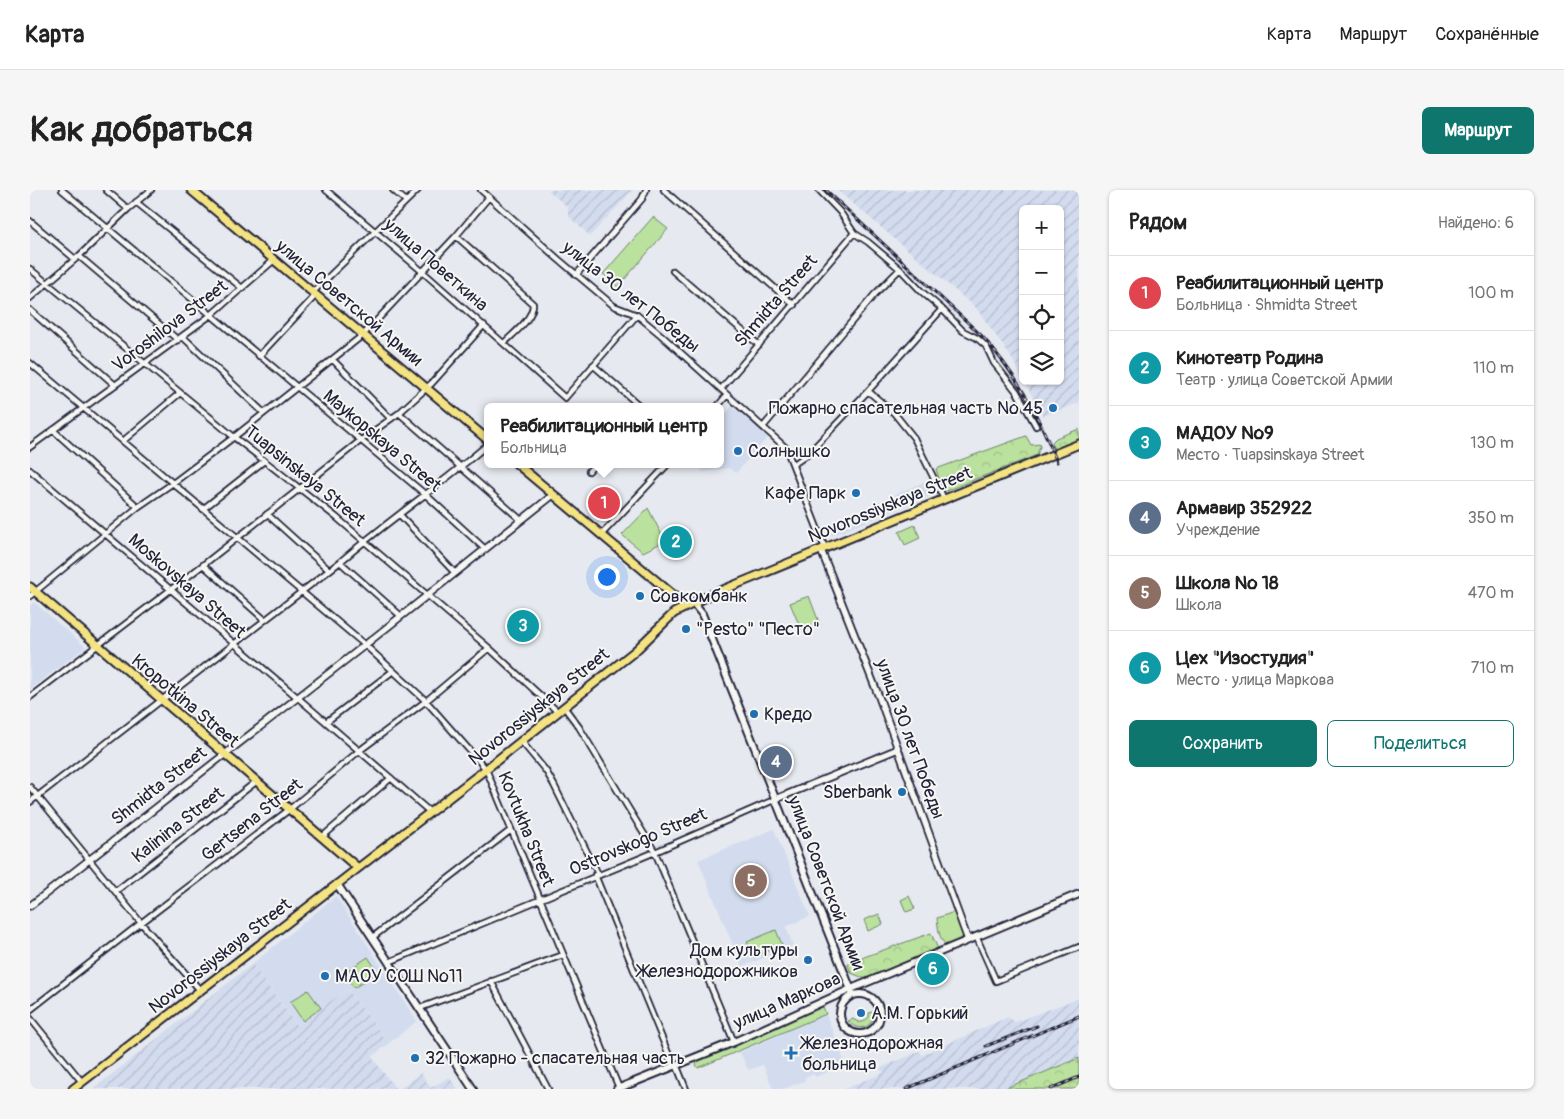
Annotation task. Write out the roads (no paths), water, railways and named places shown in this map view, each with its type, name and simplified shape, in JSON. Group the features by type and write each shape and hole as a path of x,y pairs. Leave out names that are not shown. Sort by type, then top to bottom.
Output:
{"main road":[{"name":"улица Советской Армии","path":"191,190 484,437"},
{"name":"Novorossiyskaya Street","path":"73,1089 558,712 635,651 674,613 714,593 1079,444"},
{"path":"522,468 672,594 694,604"},
{"name":"Kropotkina Street","path":"32,592 358,868"},
{"name":"улица Советской Армии","path":"694,604 702,614 852,992"},
{"path":"337,884 473,1089"},
{"name":"улица Маркова","path":"618,1088 734,1042 852,992 976,936 1079,894"},
{"path":"852,992 866,995 876,1002 879,1007 880,1013 877,1026 867,1033 855,1034 844,1027 841,1022 842,1006 852,992"}],"street":[{"name":"Maykopskaya Street","path":"62,190 426,495 485,549"},
{"path":"106,190 128,209"},
{"path":"30,298 151,190"},
{"name":"улица Поветкина","path":"326,190 423,272 566,398 593,365"},
{"path":"393,190 406,201"},
{"path":"259,356 314,293 418,190"},
{"name":"улица 30 лет Победы","path":"481,190 576,275 614,306 636,315 661,335 786,448 794,464 823,549 968,940"},
{"path":"576,275 642,199 646,190"},
{"path":"664,190 794,305"},
{"path":"819,190 840,212 854,233 868,242 900,269 963,331 986,346 994,363 1017,392 1036,426"},
{"path":"32,592 138,507 174,484 364,335 456,236 489,197"},
{"name":"Voroshilova Street","path":"136,202 242,288"},
{"path":"30,220 178,340"},
{"name":"Shmidta Street","path":"721,389 854,233"},
{"path":"456,236 533,304 530,316 504,343"},
{"name":"Voroshilova Street","path":"30,447 211,316 274,260"},
{"name":"Tuapsinskaya Street","path":"30,269 364,541 489,648 558,712"},
{"path":"763,427 875,294 900,269"},
{"path":"673,271 758,345"},
{"path":"794,464 807,456 942,309"},
{"name":"Voroshilova Street","path":"30,310 115,385"},
{"path":"636,315 593,365 636,403"},
{"path":"30,697 203,565 360,441 399,413 426,388 484,325"},
{"path":"183,337 264,413"},
{"path":"333,360 391,419"},
{"name":"Kovtukha Street","path":"30,363 365,645 426,702 486,769 618,1088"},
{"path":"868,391 894,414 914,438 944,499"},
{"path":"123,441 180,393"},
{"path":"720,403 727,395"},
{"path":"399,413 521,520"},
{"path":"53,430 138,507"},
{"path":"30,802 340,562 364,541 461,468 484,448"},
{"path":"203,509 264,461"},
{"path":"601,535 664,468"},
{"name":"Moskovskaya Street","path":"30,470 430,812"},
{"name":"Shmidta Street","path":"30,906 365,645 553,495"},
{"path":"266,514 329,570"},
{"path":"400,515 455,573"},
{"path":"340,562 401,616"},
{"path":"203,565 265,620"},
{"name":"Gertsena Street","path":"30,1010 290,809 359,751 426,702 489,648"},
{"path":"326,722 392,671"},
{"path":"564,707 579,726 655,852 734,1042"},
{"path":"521,741 554,785 597,875 686,1089"},
{"name":"Ostrovskogo Street","path":"389,962 898,749"},
{"path":"322,837 391,778"},
{"name":"Kalinina Street","path":"116,891 256,781"},
{"path":"30,786 141,923 200,990"},
{"path":"373,937 511,830"},
{"path":"976,936 996,982 1079,947"},
{"path":"420,1008 563,955"},
{"path":"492,981 548,1089"},
{"path":"30,1018 82,1082"}],"railway":[{"path":"826,190 981,335 994,350 1016,380 1034,410 1057,462"},
{"path":"906,1089 1079,1016"},
{"path":"986,1046 1037,1026"},
{"path":"1051,1089 1079,1077"}],"place":[{"name":"Пожарно спасательная часть № 45","path":"1053,408"},
{"name":"Солнышко","path":"738,451"},
{"name":"Кафе Парк","path":"856,493"},
{"name":"Реабилитационный центр","path":"604,503"},
{"name":"Кинотеатр Родина","path":"676,542"},
{"name":"Совкомбанк","path":"640,596"},
{"name":"МАДОУ №9","path":"523,626"},
{"name":"\"Pesto\" \"Песто\"","path":"686,629"},
{"name":"Кредо","path":"754,714"},
{"name":"Армавир 352922","path":"776,762"},
{"name":"Sberbank","path":"902,792"},
{"name":"Школа № 18","path":"751,881"},
{"name":"Дом культуры Железнодорожников","path":"808,960"},
{"name":"Цех \"Изостудия\"","path":"933,969"},
{"name":"МАОУ СОШ №11","path":"325,976"},
{"name":"А.М. Горький","path":"861,1013"},
{"name":"Железнодорожная больница","path":"791,1053"},
{"name":"32 Пожарно - спасательная часть","path":"415,1058"}]}
